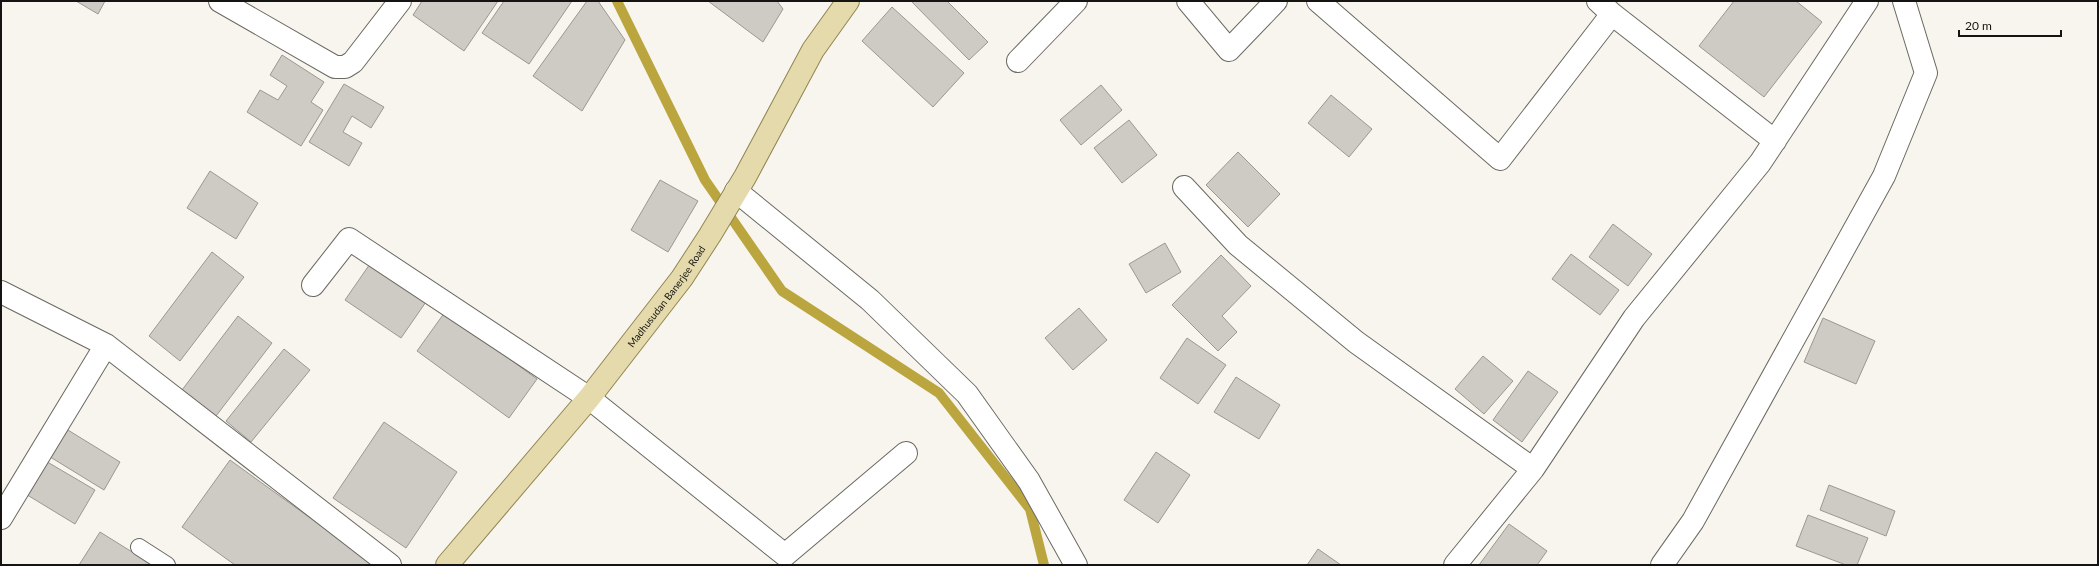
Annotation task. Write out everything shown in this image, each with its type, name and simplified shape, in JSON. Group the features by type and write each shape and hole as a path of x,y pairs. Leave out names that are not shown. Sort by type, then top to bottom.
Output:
{"main road":[{"name":"Madhusudan Banerjee Road","path":"447,565 589,398 678,284 710,235 740,184 813,50 848,1"}],"street":[{"path":"220,1 335,68 340,68 353,62 400,1"},
{"path":"1018,61 1076,1"},
{"path":"1188,1 1229,50 1276,1"},
{"path":"1318,1 1500,159 1605,8 1775,141"},
{"path":"1455,565 1534,469 1634,318 1760,163 1866,1"},
{"path":"1662,565 1693,522 1884,176 1926,73 1904,1"},
{"path":"740,184 870,300 967,394 1029,481 1076,565"},
{"path":"1184,187 1238,246 1356,342 1534,469"},
{"path":"313,285 349,239 589,398 785,555 906,453"},
{"path":"1,292 106,345 390,565"},
{"path":"1,518 106,345"}],"lane":[{"path":"139,547 167,565"}],"building":[{"path":"76,1 105,1 98,14"},
{"path":"422,1 498,1 464,51 413,15"},
{"path":"504,1 572,1 529,64 482,33"},
{"path":"587,1 598,1 625,40 582,111 533,76"},
{"path":"708,1 777,1 783,9 763,42"},
{"path":"911,1 947,1 988,42 969,60"},
{"path":"1734,1 1796,1 1822,22 1764,97 1699,46"},
{"path":"892,7 964,73 933,107 862,41"},
{"path":"282,55 324,82 311,102 323,110 301,146 247,112 260,90 278,100 287,86 270,75"},
{"path":"344,84 384,107 371,128 352,116 343,132 362,143 349,166 309,142"},
{"path":"1101,85 1122,110 1081,145 1060,120"},
{"path":"1331,95 1372,129 1349,157 1308,123"},
{"path":"1129,120 1157,155 1122,183 1094,148"},
{"path":"1238,152 1280,194 1248,227 1206,185"},
{"path":"210,171 258,203 236,239 187,208"},
{"path":"660,180 698,201 668,252 631,230"},
{"path":"1613,224 1652,254 1628,286 1589,257"},
{"path":"1165,243 1181,272 1146,293 1129,264"},
{"path":"212,252 244,277 180,361 149,336"},
{"path":"1571,254 1619,290 1600,315 1552,279"},
{"path":"1221,255 1251,286 1222,316 1237,332 1218,351 1172,305"},
{"path":"372,261 428,299 401,338 345,300"},
{"path":"1079,308 1107,340 1073,370 1045,338"},
{"path":"445,312 537,379 509,418 417,351"},
{"path":"238,316 272,343 216,416 182,390"},
{"path":"1823,318 1875,341 1856,384 1804,362"},
{"path":"1187,338 1226,365 1198,404 1160,378"},
{"path":"284,349 310,370 251,442 226,421"},
{"path":"1483,356 1513,381 1484,414 1455,389"},
{"path":"1528,371 1558,392 1522,442 1493,420"},
{"path":"1236,377 1280,405 1259,439 1214,412"},
{"path":"384,422 457,472 406,548 333,498"},
{"path":"63,427 120,462 104,490 47,455"},
{"path":"1156,452 1190,475 1158,523 1124,500"},
{"path":"44,460 95,490 75,524 24,493"},
{"path":"230,460 374,564 235,565 182,527"},
{"path":"1829,485 1895,511 1886,536 1820,510"},
{"path":"1808,515 1868,538 1857,565 1846,565 1796,546"},
{"path":"1509,524 1547,551 1537,565 1479,565"},
{"path":"100,532 153,565 79,565"},
{"path":"1318,549 1341,565 1307,565"}],"waterway":[{"path":"617,1 705,180 782,291 939,393 1030,509 1044,565"}]}
